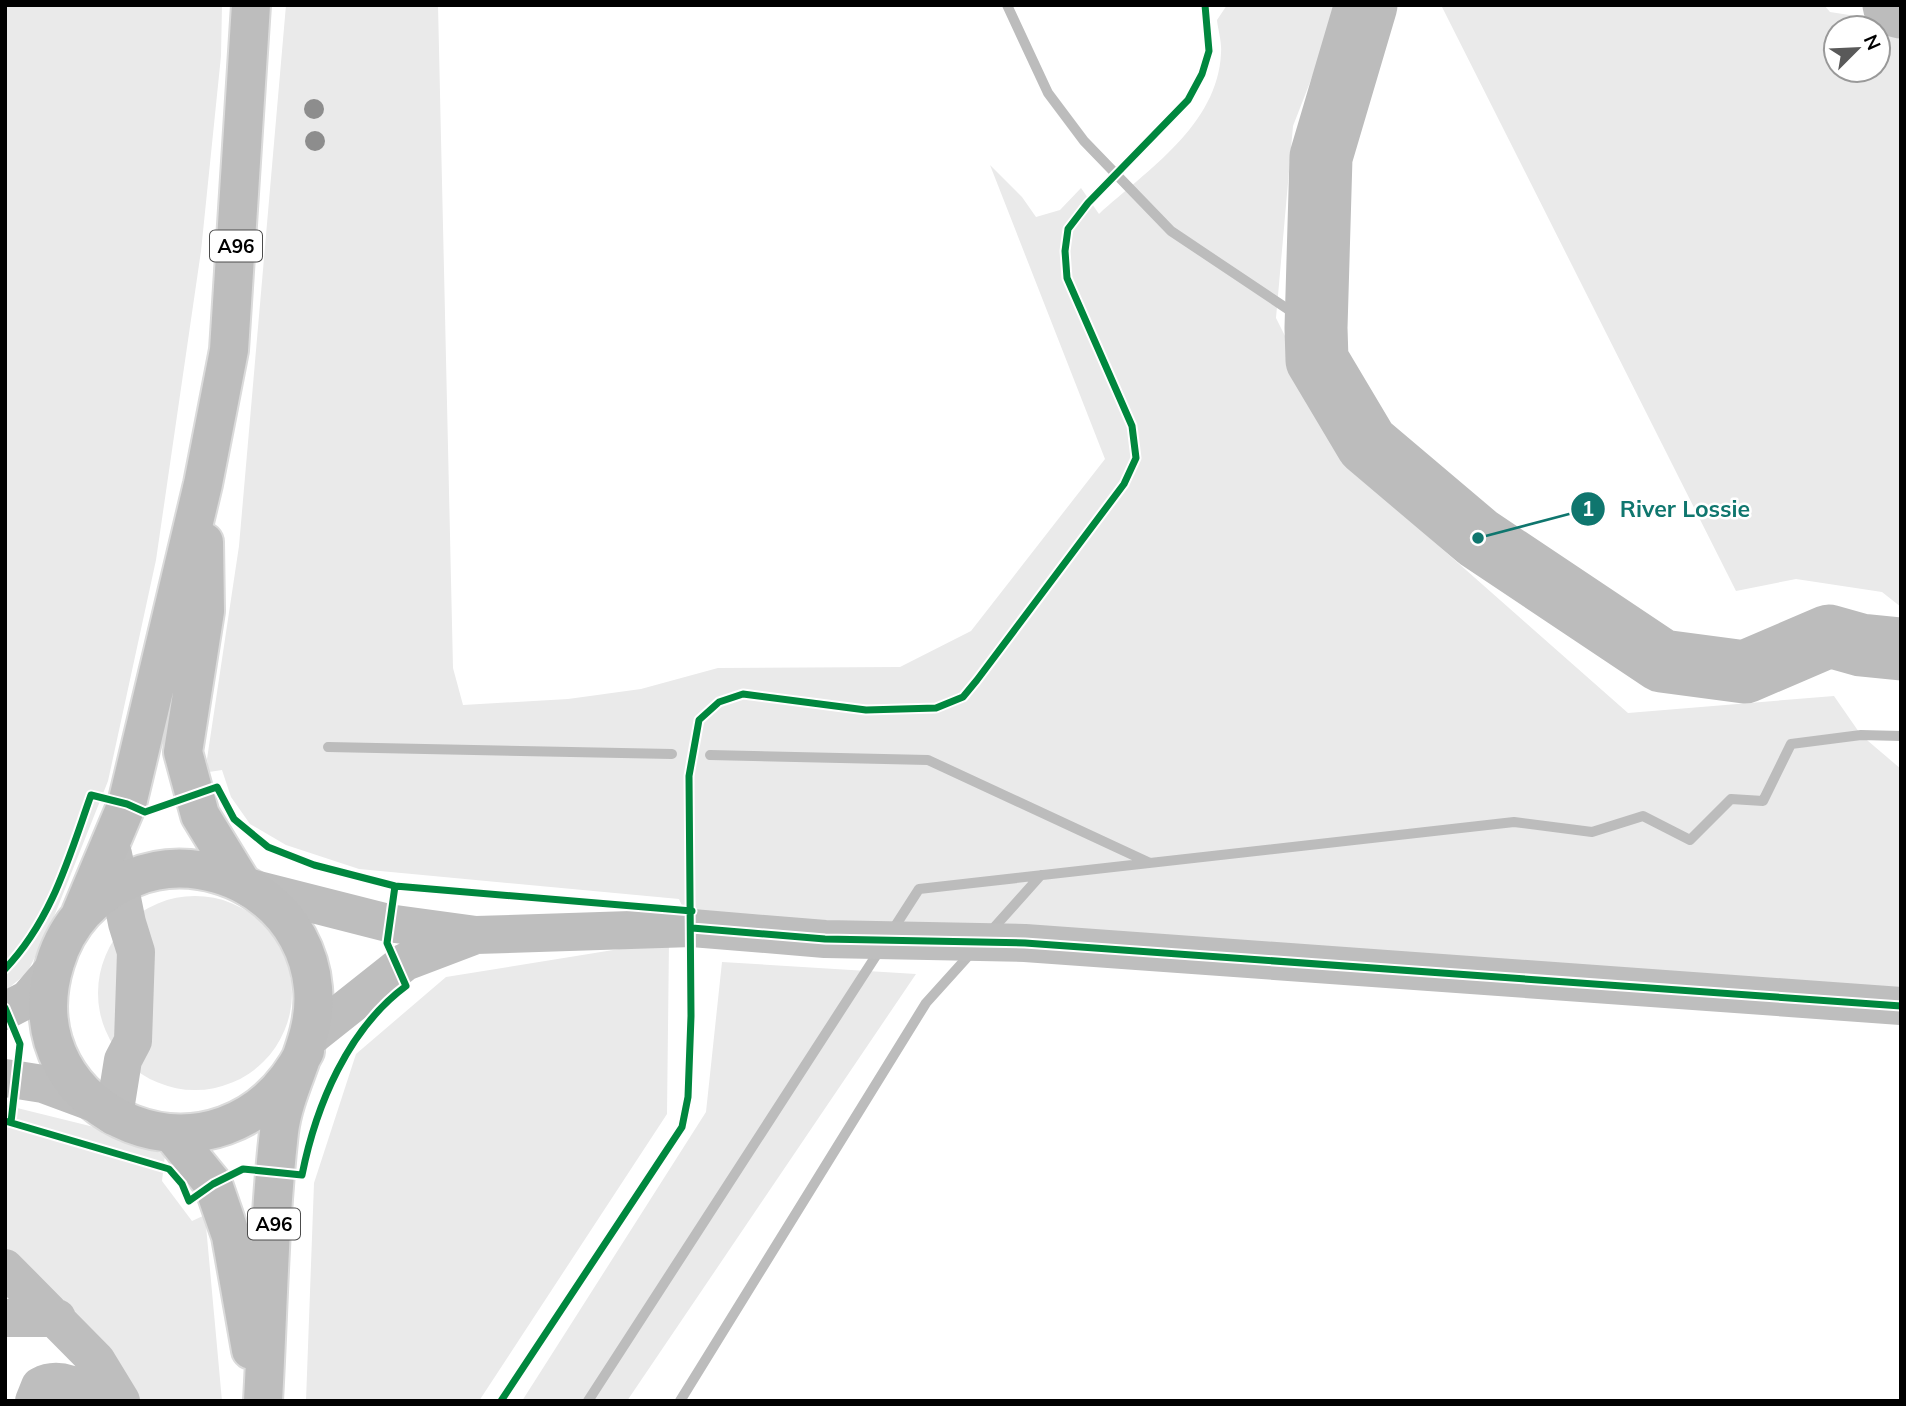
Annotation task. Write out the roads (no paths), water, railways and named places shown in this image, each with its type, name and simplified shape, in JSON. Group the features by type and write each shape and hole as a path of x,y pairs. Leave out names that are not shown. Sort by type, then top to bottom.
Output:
{"highway":[{"name":"A96","path":"251,5 229,350 203,484 127,804 79,917 62,943 48,992 52,1034 69,1073 106,1110 133,1126 173,1135 214,1131 252,1114 284,1087 307,1045"},
{"name":"A96","path":"203,484 205,611 183,752 200,815 245,885"},
{"name":"A96","path":"79,917 104,893 148,873 179,869 221,874 245,885 288,922 305,953 314,1004 307,1045 279,1129 261,1401"},
{"name":"A96","path":"173,1135 213,1184 231,1236 261,1401"}],"street":[{"path":"5,1078 43,1084 106,1110 123,1060 133,1041 136,952 118,885 111,842"},
{"path":"245,885 388,923 476,935 692,928 825,939 1025,943 1901,1006"},
{"path":"307,1045 405,962 476,935"},
{"path":"5,1011 28,999 52,971"},
{"path":"5,1318 25,1293 104,1370 121,1401"},
{"path":"34,1401 40,1386 61,1382 80,1389 93,1401"}],"waterway":[{"path":"1007,5 1048,93 1084,141 1171,231 1316,328"},
{"path":"1366,5 1321,157 1316,328 1317,360 1367,444 1478,538 1662,661 1745,672 1829,636 1861,645 1901,649"},
{"path":"1894,5 1901,7"},
{"path":"892,931 919,889 1514,822 1592,832 1643,816 1690,840 1731,799 1763,801 1791,744 1861,735 1901,736"},
{"path":"328,747 672,754"},
{"path":"710,755 928,760 1150,863"},
{"path":"990,932 1041,875"},
{"path":"588,1401 881,948"},
{"path":"680,1401 926,1003 972,952"}],"place":[{"name":"River Lossie","path":"1478,538"}]}
